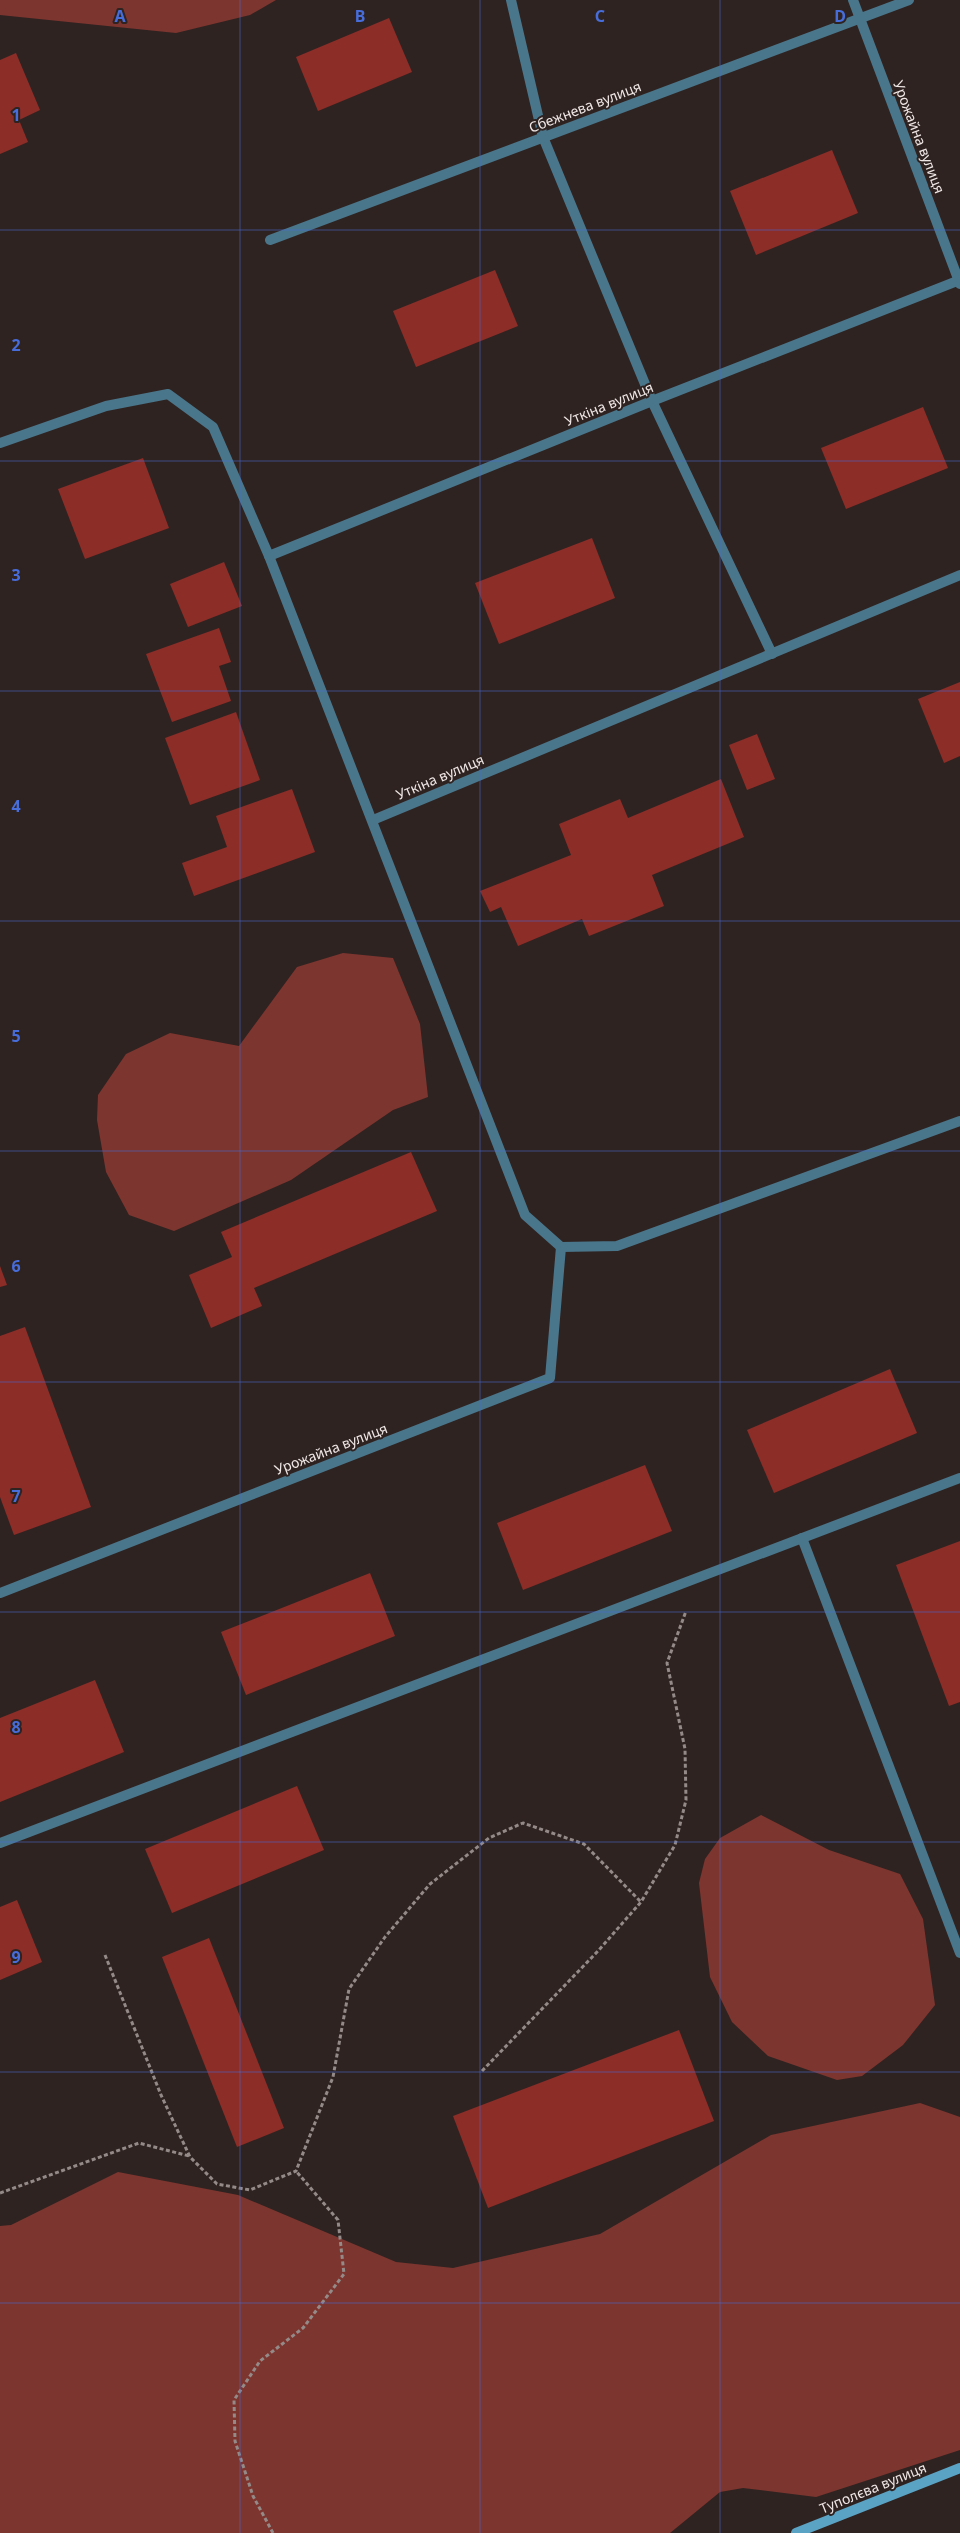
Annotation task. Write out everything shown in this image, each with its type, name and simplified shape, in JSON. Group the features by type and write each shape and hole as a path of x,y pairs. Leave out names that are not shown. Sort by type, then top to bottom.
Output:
{"main road":[{"name":"Туполєва вулиця","path":"796,2533 960,2468"}],"street":[{"path":"510,0 544,137 652,401 772,654"},
{"name":"Урожайна вулиця","path":"853,0 960,282"},
{"name":"Сбежнева вулиця","path":"270,240 909,0"},
{"name":"Уткiна вулиця","path":"269,556 652,401 960,282"},
{"path":"0,443 106,406 168,394 213,426 269,556 526,1215 561,1247 617,1246 960,1121"},
{"name":"Уткiна вулиця","path":"373,820 960,575"},
{"name":"Урожайна вулиця","path":"0,1593 550,1378 561,1247"},
{"path":"0,1843 960,1478"},
{"path":"802,1538 960,1953"}],"path":[{"path":"482,2071 598,1951 641,1902 675,1845 686,1800 685,1749 667,1663 698,1577"},
{"path":"105,1955 161,2095 190,2157 217,2184 250,2190 296,2171 334,2077 349,1989 385,1937 430,1884 474,1849 489,1838 523,1823 584,1844 641,1902"},
{"path":"0,2193 139,2143 190,2157"},
{"path":"273,2533 252,2496 234,2441 234,2400 260,2361 303,2328 344,2274 338,2220 296,2171"}],"shaded area":[{"path":"0,0 276,0 250,15 176,33 0,15"},
{"path":"343,953 393,958 420,1024 428,1097 393,1110 291,1180 174,1231 129,1215 106,1172 97,1120 98,1095 126,1054 170,1033 239,1046 297,967"},
{"path":"761,1815 829,1850 900,1874 923,1919 935,2005 903,2045 862,2076 837,2080 768,2056 732,2022 710,1977 699,1883 705,1859 720,1838"},
{"path":"920,2103 960,2117 960,2450 816,2497 743,2488 720,2492 670,2533 0,2533 0,2226 11,2225 118,2172 238,2195 396,2262 453,2268 600,2234 771,2135"}],"building":[{"path":"389,18 412,72 318,111 296,57"},
{"path":"16,53 40,110 19,120 28,142 0,154 0,60"},
{"path":"832,150 858,213 756,255 730,191"},
{"path":"495,270 518,326 416,367 393,311"},
{"path":"923,407 948,468 846,509 821,448"},
{"path":"143,458 169,528 85,559 58,489"},
{"path":"592,538 615,598 499,644 475,583"},
{"path":"224,562 242,606 188,627 170,584"},
{"path":"219,628 231,662 219,666 231,701 172,722 146,654"},
{"path":"960,682 960,756 944,763 918,699"},
{"path":"236,712 260,780 190,805 165,738"},
{"path":"757,734 775,779 747,790 729,745"},
{"path":"721,779 744,837 652,875 664,906 589,936 582,919 518,946 501,907 490,912 480,891 571,855 559,824 620,799 628,818"},
{"path":"292,789 315,852 194,896 182,863 227,847 216,816"},
{"path":"411,1152 437,1211 254,1288 262,1306 211,1328 189,1275 232,1257 221,1232"},
{"path":"0,1266 7,1285 0,1287"},
{"path":"25,1327 91,1507 14,1535 0,1497 0,1336"},
{"path":"890,1369 917,1433 774,1493 747,1430"},
{"path":"645,1465 672,1531 523,1590 497,1523"},
{"path":"960,1541 960,1702 949,1706 896,1565"},
{"path":"370,1573 395,1636 246,1695 221,1632"},
{"path":"95,1680 124,1752 0,1802 0,1718"},
{"path":"297,1786 324,1850 172,1913 145,1849"},
{"path":"17,1900 42,1962 0,1980 0,1907"},
{"path":"209,1938 284,2128 237,2147 162,1957"},
{"path":"679,2030 714,2121 488,2208 453,2116"}]}
